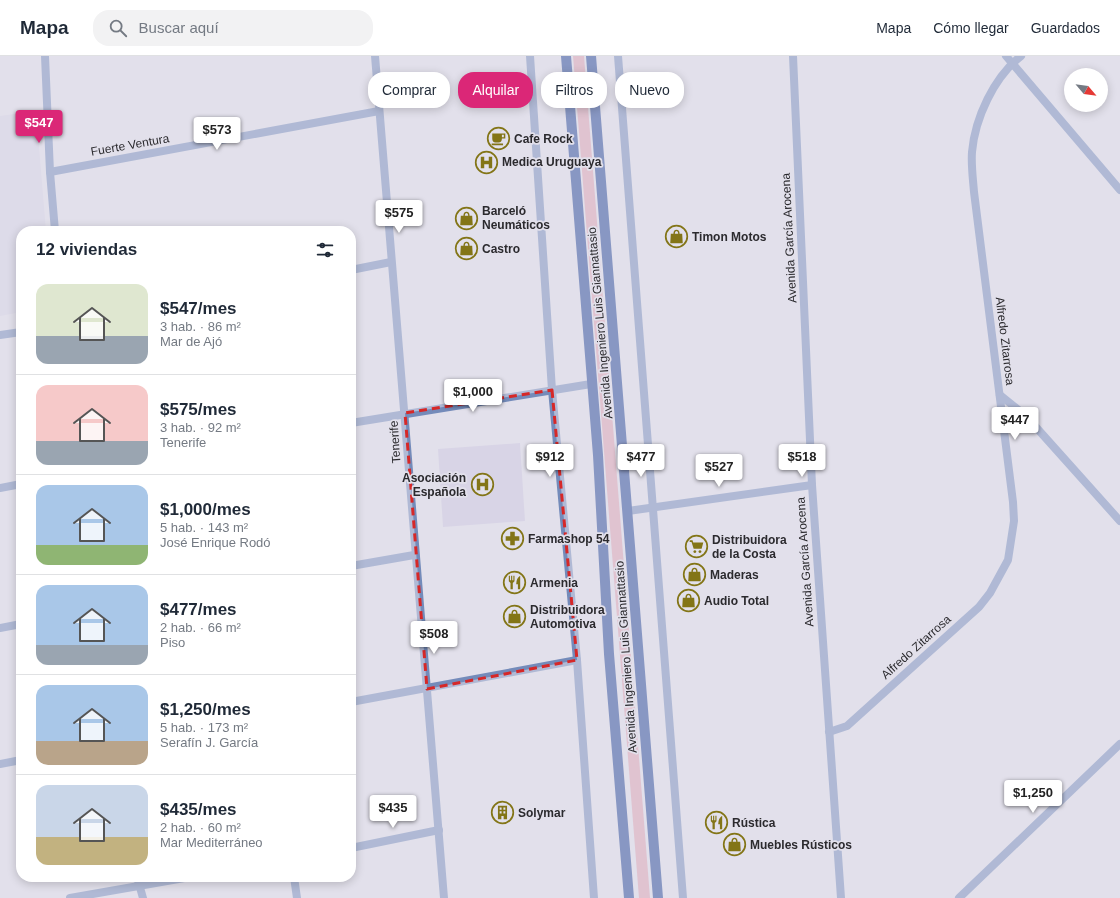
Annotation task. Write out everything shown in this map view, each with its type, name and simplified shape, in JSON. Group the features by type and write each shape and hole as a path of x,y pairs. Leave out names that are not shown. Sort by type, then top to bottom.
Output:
{"main road":[{"name":"Avenida Ingeniero Luis Giannattasio","path":"566,56 591,384 598,455 610,654 629,898"},
{"name":"Avenida Ingeniero Luis Giannattasio","path":"591,56 658,898"}],"street":[{"path":"45,56 50,172 55,226"},
{"name":"Tenerife","path":"375,56 391,262 405,413 414,555 427,689 444,898"},
{"path":"530,56 552,390 576,660 594,898"},
{"path":"618,56 683,898"},
{"name":"Avenida García Arocena","path":"793,56 812,485 842,898"},
{"path":"1006,56 1120,190"},
{"name":"Alfredo Zitarrosa","path":"829,732 847,726 979,606 1000,578 1008,560 1014,521 1000,395 974,192 972,152 980,116 998,83 1013,63 1021,56"},
{"name":"Fuerte Ventura","path":"50,172 380,111"},
{"path":"356,269 391,262"},
{"path":"0,335 16,333"},
{"path":"356,422 591,384"},
{"path":"1000,395 1026,416 1120,521"},
{"path":"0,488 16,485"},
{"path":"628,511 812,485"},
{"path":"356,565 414,555"},
{"path":"0,628 16,625"},
{"path":"356,701 576,660"},
{"path":"959,898 1120,744"},
{"path":"0,764 16,761"},
{"path":"356,847 439,830"},
{"path":"139,882 144,898"},
{"path":"70,898 162,882"},
{"path":"295,882 297,898"}],"highlighted area":[{"path":"552,390 577,660 427,689 405,413"}],"shaded area":[{"path":"573,56 584,56 585,72 574,72"},
{"path":"577,108 588,108 650,898 639,898"},
{"path":"36,111 46,226 16,226 16,313 0,316 0,116"},
{"name":"Asociación Española","path":"520,443 525,521 443,527 438,449"}],"place":[{"name":"Cafe Rock","path":"499,139"},
{"name":"Medica Uruguaya","path":"486,162"},
{"name":"Barceló Neumáticos","path":"466,218"},
{"name":"Timon Motos","path":"677,237"},
{"name":"Castro","path":"467,249"},
{"name":"Asociación Española","path":"482,485"},
{"name":"Farmashop 54","path":"512,539"},
{"name":"Distribuidora de la Costa","path":"696,547"},
{"name":"Maderas","path":"695,575"},
{"name":"Armenia","path":"514,583"},
{"name":"Audio Total","path":"689,601"},
{"name":"Distribuidora Automotiva","path":"514,617"},
{"name":"Solymar","path":"502,813"},
{"name":"Rústica","path":"717,823"},
{"name":"Muebles Rústicos","path":"734,845"}]}
